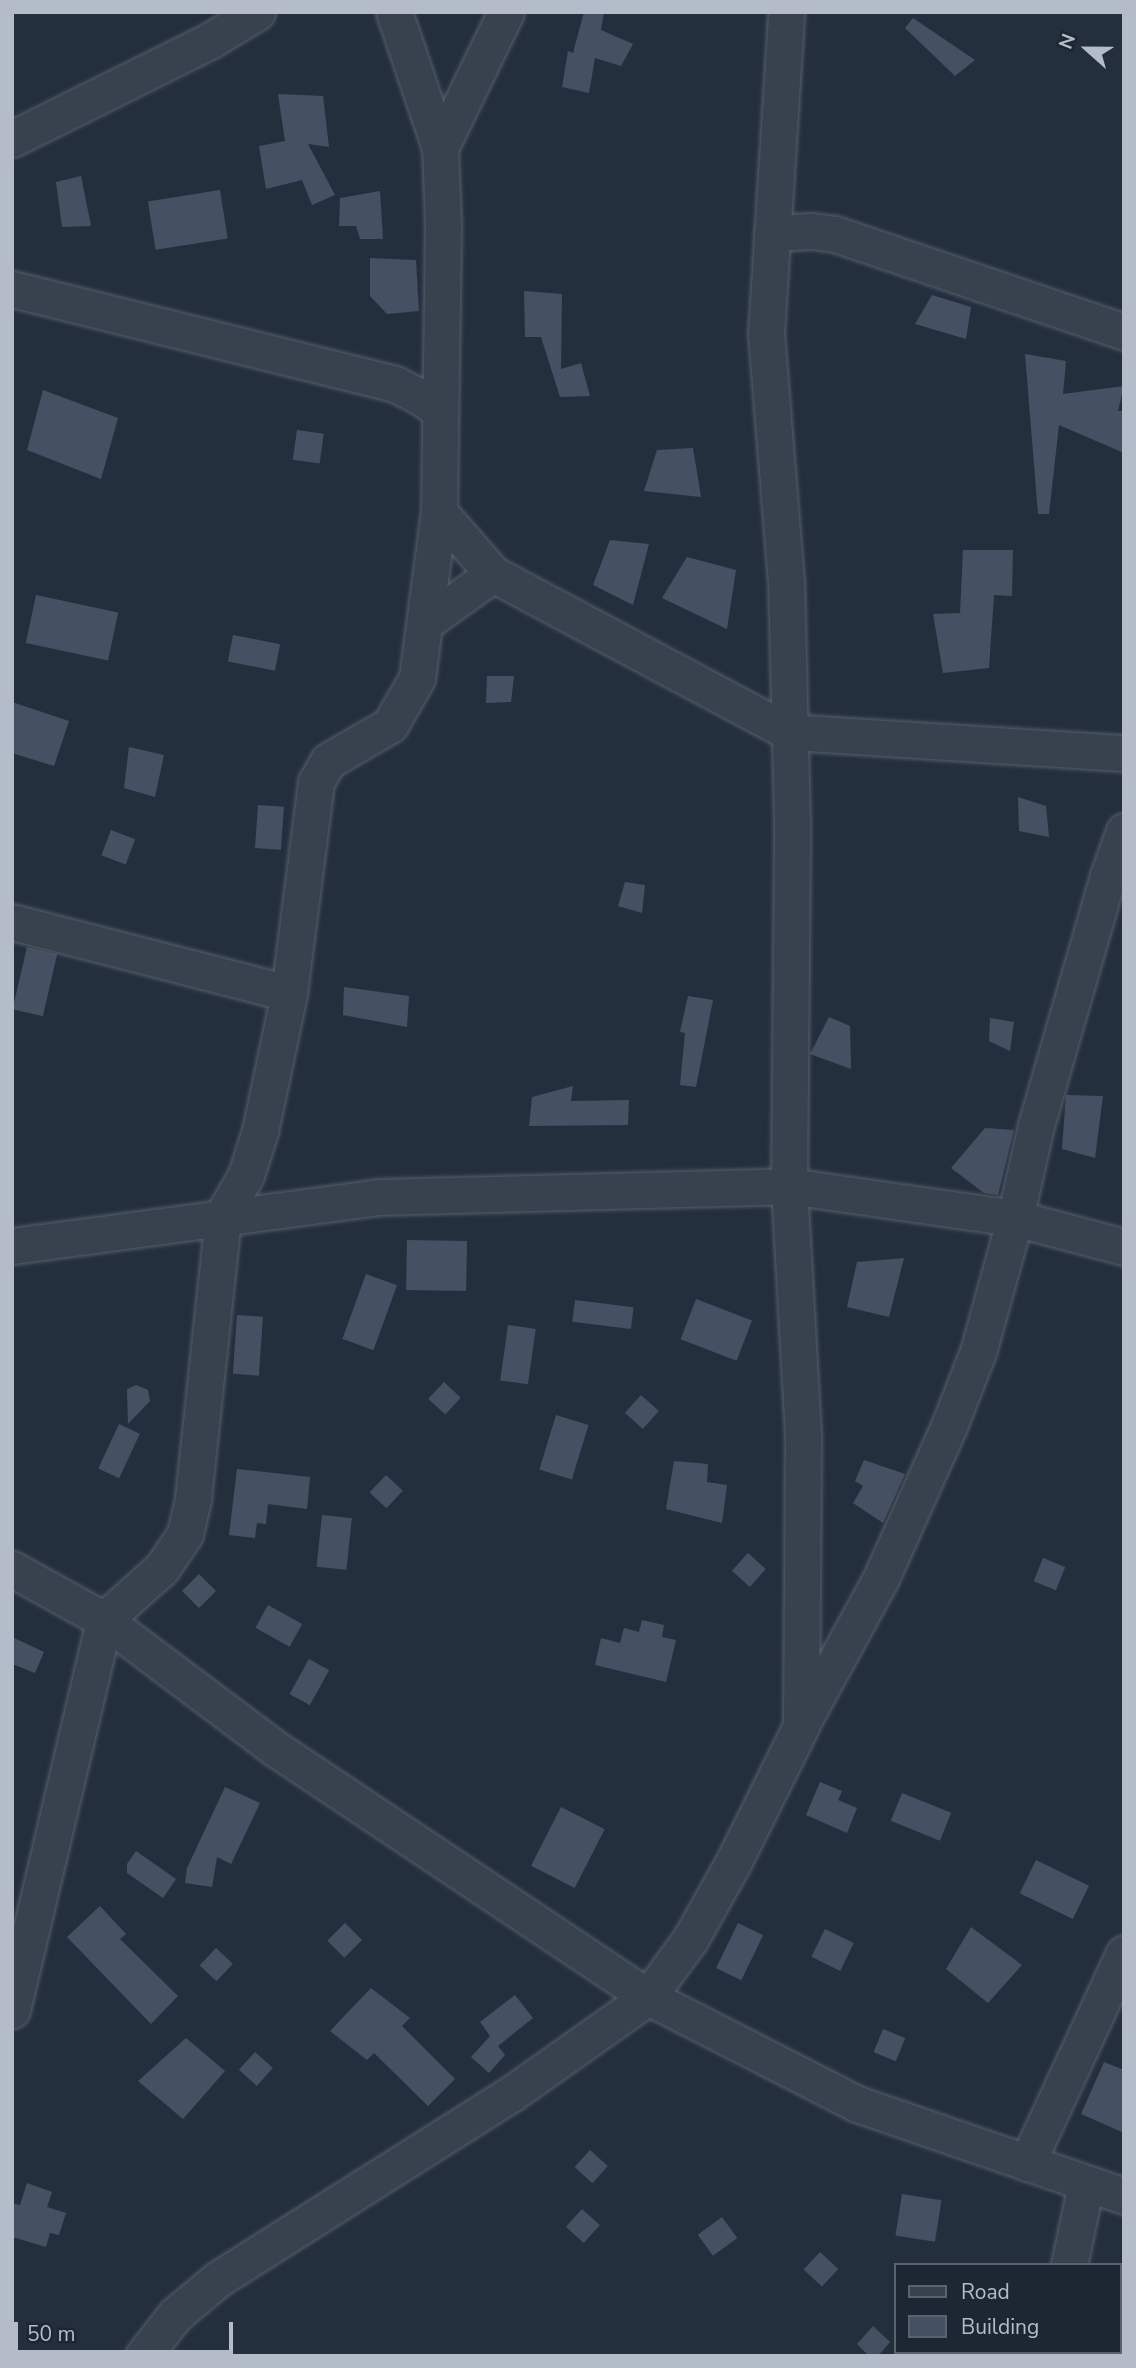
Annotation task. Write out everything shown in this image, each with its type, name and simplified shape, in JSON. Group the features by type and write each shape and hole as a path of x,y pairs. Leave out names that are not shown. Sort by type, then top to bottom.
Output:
{"street":[{"path":"12,139 211,26 257,12"},
{"path":"12,2010 104,1620 162,1569 185,1534 193,1498 223,1215 246,1175 260,1131 289,993 316,782 328,761 390,724 417,678 439,512 443,225 440,148 394,12"},
{"path":"440,148 506,12"},
{"path":"786,12 766,334 786,582 792,837 789,1186 803,1436 800,1726"},
{"path":"772,233 810,231 835,234 1124,332"},
{"path":"12,289 395,384 439,410"},
{"path":"439,512 493,574 789,732 1124,753"},
{"path":"426,622 493,574"},
{"path":"143,2356 175,2315 218,2279 510,2094 648,1997 691,1938 734,1861 800,1726 880,1580 949,1426 979,1349 1015,1218 1040,1111 1108,876 1124,831"},
{"path":"12,922 289,993"},
{"path":"12,1246 377,1196 789,1186 1015,1218 1124,1247"},
{"path":"12,1569 104,1620 276,1749 648,1997 857,2104 1124,2196"},
{"path":"1027,2163 1124,1953"},
{"path":"1069,2263 1086,2184"}],"building":[{"path":"584,12 604,12 601,30 633,44 621,66 595,58 589,93 562,87 568,51 573,53"},
{"path":"913,18 975,60 955,76 905,28"},
{"path":"278,94 323,96 329,147 308,144 335,195 312,205 302,180 266,189 259,146 285,141"},
{"path":"81,176 91,226 62,227 56,182"},
{"path":"220,190 228,238 156,250 148,201"},
{"path":"380,191 383,239 360,239 356,226 339,226 340,198"},
{"path":"370,258 416,260 419,311 387,314 370,296"},
{"path":"524,291 562,294 561,369 581,363 590,396 560,397 541,337 525,337"},
{"path":"932,295 971,307 966,339 915,324"},
{"path":"1025,354 1066,361 1063,394 1124,386 1118,411 1124,411 1124,453 1059,425 1049,514 1038,514"},
{"path":"43,390 118,418 101,479 27,450"},
{"path":"297,430 324,434 320,463 293,460"},
{"path":"693,448 701,497 644,491 657,450"},
{"path":"610,540 649,544 633,605 593,585"},
{"path":"963,550 1013,550 1012,596 994,595 989,668 943,673 933,614 960,613"},
{"path":"687,557 736,570 727,629 662,598"},
{"path":"36,595 118,612 108,660 26,643"},
{"path":"233,635 280,644 275,671 228,662"},
{"path":"487,676 514,676 511,702 486,703"},
{"path":"12,702 69,721 54,766 12,753"},
{"path":"129,747 164,755 155,797 124,788"},
{"path":"1018,797 1046,806 1049,837 1019,831"},
{"path":"258,805 284,807 281,850 255,848"},
{"path":"111,830 135,839 126,865 101,855"},
{"path":"625,882 645,885 642,913 618,906"},
{"path":"27,947 57,954 43,1016 13,1009"},
{"path":"344,987 409,996 407,1027 343,1015"},
{"path":"688,996 713,1000 696,1087 680,1085 685,1033 680,1032"},
{"path":"829,1017 850,1026 851,1069 810,1054"},
{"path":"990,1018 1014,1022 1010,1051 989,1041"},
{"path":"573,1086 571,1101 629,1100 628,1125 529,1126 532,1097"},
{"path":"1066,1095 1103,1096 1095,1158 1062,1149"},
{"path":"985,1128 1014,1130 998,1195 984,1193 951,1168"},
{"path":"407,1240 467,1241 466,1291 406,1290"},
{"path":"904,1258 889,1317 847,1307 857,1262"},
{"path":"366,1274 397,1285 373,1350 342,1339"},
{"path":"696,1299 752,1321 737,1361 681,1339"},
{"path":"575,1300 634,1307 631,1329 572,1322"},
{"path":"237,1315 263,1317 259,1376 233,1374"},
{"path":"508,1325 536,1329 528,1384 500,1380"},
{"path":"444,1382 461,1398 445,1415 428,1399"},
{"path":"136,1385 148,1390 150,1401 128,1424 127,1389"},
{"path":"641,1395 659,1411 643,1429 625,1413"},
{"path":"556,1415 589,1425 572,1479 539,1470"},
{"path":"119,1424 140,1434 119,1478 98,1468"},
{"path":"864,1460 905,1474 883,1523 853,1503 863,1486 855,1481"},
{"path":"674,1461 708,1464 707,1482 727,1485 722,1523 666,1509"},
{"path":"237,1469 310,1477 307,1509 268,1504 266,1524 257,1523 255,1538 229,1535"},
{"path":"386,1475 403,1491 386,1508 370,1493"},
{"path":"322,1515 352,1518 346,1570 317,1567"},
{"path":"748,1553 766,1569 750,1587 732,1571"},
{"path":"1043,1558 1065,1567 1056,1590 1034,1581"},
{"path":"199,1574 216,1591 199,1608 182,1591"},
{"path":"268,1605 302,1624 290,1647 255,1628"},
{"path":"642,1620 664,1625 662,1637 676,1640 666,1682 595,1665 601,1638 620,1643 624,1628 639,1632"},
{"path":"12,1637 44,1652 35,1673 12,1664"},
{"path":"309,1659 329,1670 310,1705 290,1694"},
{"path":"820,1782 842,1791 838,1800 857,1808 847,1833 806,1815"},
{"path":"225,1787 260,1803 231,1864 217,1857 212,1887 185,1883 187,1868"},
{"path":"902,1793 951,1813 940,1841 891,1821"},
{"path":"561,1807 605,1829 575,1888 531,1866"},
{"path":"136,1851 176,1879 163,1898 127,1873 127,1864"},
{"path":"1036,1860 1089,1886 1073,1919 1020,1893"},
{"path":"100,1906 126,1934 120,1939 178,1996 151,2024 67,1937"},
{"path":"345,1923 362,1940 344,1958 327,1941"},
{"path":"738,1923 763,1935 741,1980 716,1968"},
{"path":"971,1927 1022,1965 988,2003 946,1969"},
{"path":"825,1929 854,1943 840,1971 811,1957"},
{"path":"216,1948 233,1964 216,1981 200,1966"},
{"path":"371,1988 410,2018 402,2026 455,2079 428,2106 374,2053 367,2060 330,2031"},
{"path":"515,1995 533,2018 498,2046 505,2055 489,2073 471,2057 490,2036 480,2022"},
{"path":"883,2029 905,2038 896,2061 874,2052"},
{"path":"186,2038 225,2071 183,2119 138,2081"},
{"path":"255,2052 273,2068 257,2086 239,2070"},
{"path":"1104,2062 1124,2070 1124,2133 1081,2114"},
{"path":"590,2150 608,2166 592,2183 575,2167"},
{"path":"27,2183 52,2192 47,2207 66,2213 59,2235 50,2233 46,2247 12,2237 12,2203 20,2205"},
{"path":"902,2194 942,2200 935,2242 895,2235"},
{"path":"582,2209 600,2225 584,2243 566,2227"},
{"path":"722,2217 737,2238 713,2256 698,2235"},
{"path":"820,2252 838,2269 822,2287 804,2270"},
{"path":"873,2326 890,2342 878,2356 869,2356 857,2344"}]}
